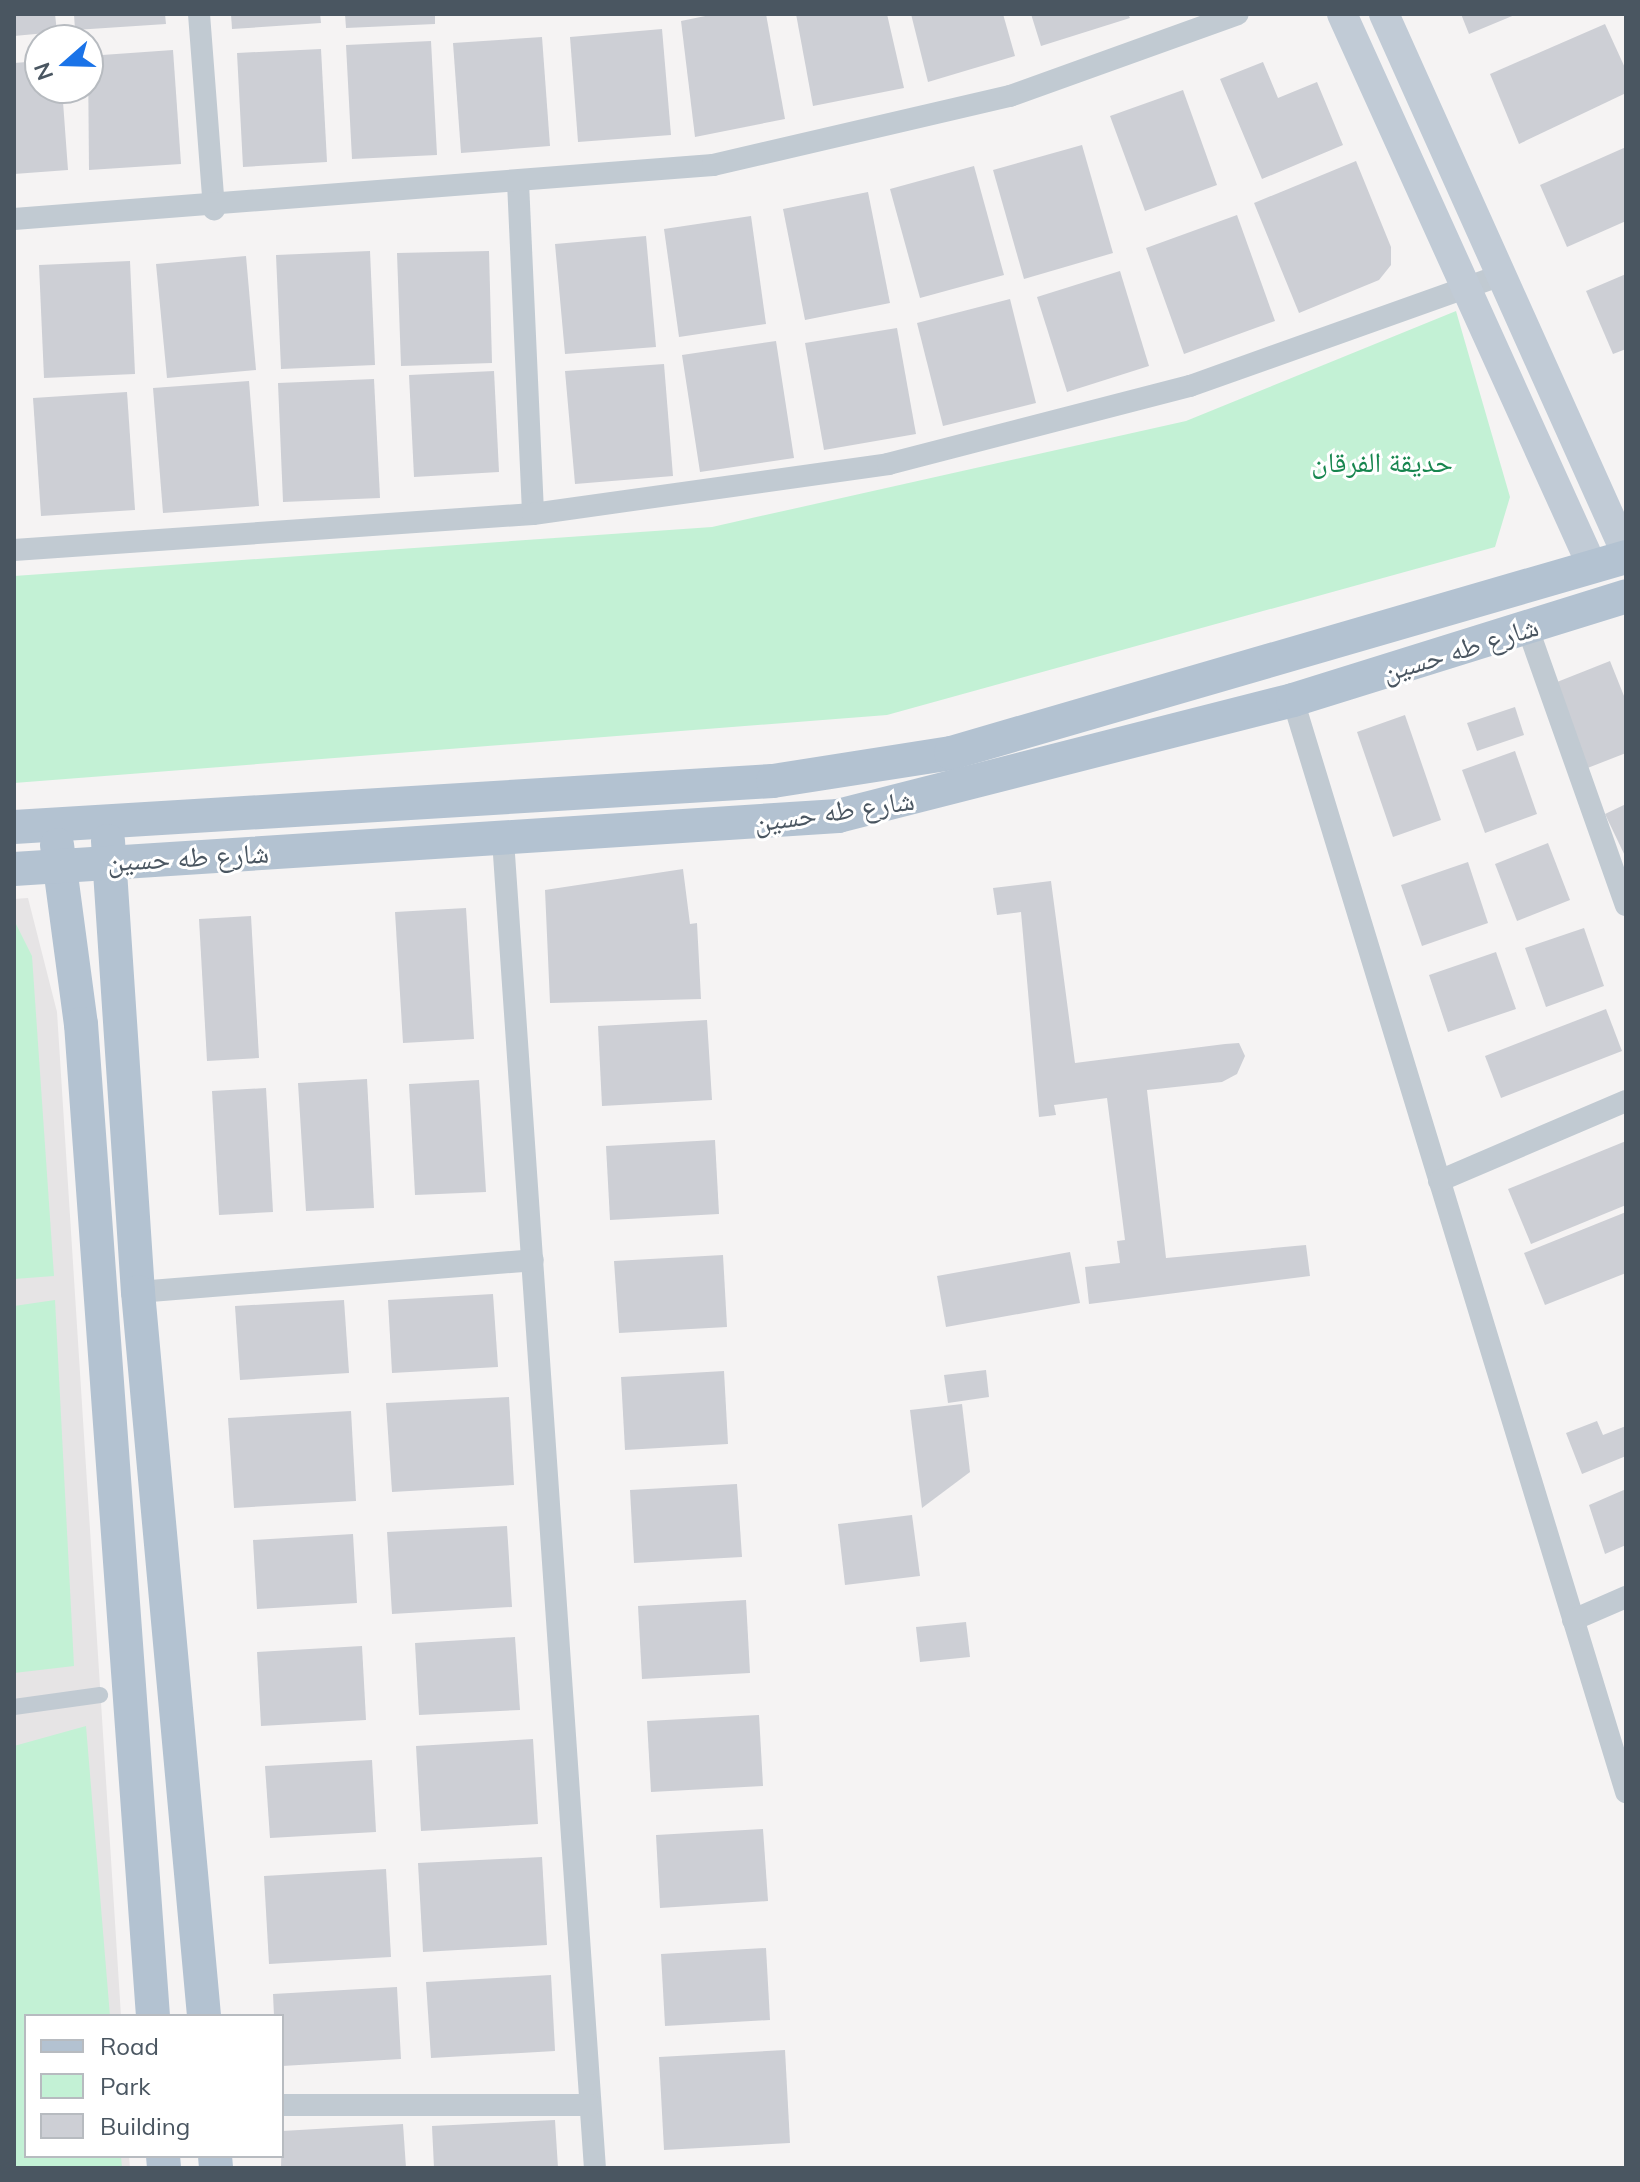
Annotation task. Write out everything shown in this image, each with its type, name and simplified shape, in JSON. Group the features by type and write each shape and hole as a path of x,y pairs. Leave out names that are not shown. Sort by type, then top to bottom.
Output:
{"main road":[{"path":"1342,14 1592,566"},
{"path":"1384,14 1626,555"},
{"name":"شارع طه حسين","path":"14,827 773,781 951,753 1626,555"},
{"name":"شارع طه حسين","path":"14,869 503,840 838,816 1293,700 1626,596"},
{"path":"106,821 138,1292 204,2014"},
{"path":"55,824 81,1024 153,2014"}],"street":[{"path":"199,14 214,209"},
{"path":"14,219 214,209 713,165 995,100 1238,14"},
{"path":"518,182 533,514"},
{"path":"14,550 533,514 888,464 1190,386 1502,275"},
{"path":"1528,629 1626,905"},
{"path":"1293,700 1626,1792"},
{"path":"503,840 595,2168"},
{"path":"1439,1181 1626,1101"},
{"path":"138,1292 533,1260"},
{"path":"1573,1620 1626,1597"},
{"path":"14,1707 100,1695"},
{"path":"284,2105 590,2105"}],"shaded area":[{"path":"28,898 57,1012 121,2014 24,2014 24,2158 129,2158 130,2168 14,2168 14,899"}],"green space":[{"name":"حديقة الفرقان","path":"1456,311 1510,497 1495,547 887,715 14,783 14,576 712,527 1186,421"},
{"path":"14,920 32,956 54,1276 14,1279"},
{"path":"55,1300 74,1666 14,1673 14,1306"},
{"path":"86,1726 110,2014 24,2014 24,2158 121,2158 122,2168 14,2168 14,1746"}],"building":[{"path":"14,14 55,14 56,24 24,24 24,35 14,36"},
{"path":"74,14 165,14 166,24 104,28 104,24 75,24"},
{"path":"231,14 320,14 321,23 232,29"},
{"path":"345,14 435,14 435,24 346,28"},
{"path":"715,14 766,14 785,119 695,137 681,21"},
{"path":"796,14 887,14 904,88 813,106"},
{"path":"911,14 1003,14 1015,56 928,82"},
{"path":"1031,14 1128,14 1130,18 1041,46"},
{"path":"1461,14 1517,14 1469,34"},
{"path":"1605,24 1626,70 1626,93 1519,144 1490,74"},
{"path":"662,29 671,135 578,142 570,37"},
{"path":"542,37 550,146 461,153 453,43"},
{"path":"431,41 437,155 352,159 346,45"},
{"path":"321,49 327,162 243,167 237,53"},
{"path":"173,50 181,164 89,170 88,104 104,104 104,55"},
{"path":"24,62 24,104 63,104 68,170 14,174 14,63"},
{"path":"1263,62 1278,98 1317,82 1343,145 1262,179 1220,79"},
{"path":"1183,90 1217,185 1145,211 1110,116"},
{"path":"1082,145 1113,253 1024,279 993,170"},
{"path":"1626,147 1626,221 1567,247 1540,185"},
{"path":"1356,161 1391,247 1391,265 1379,280 1299,313 1254,203"},
{"path":"974,166 1004,275 920,298 890,189"},
{"path":"868,192 890,303 805,320 783,209"},
{"path":"1237,215 1275,321 1184,354 1146,248"},
{"path":"751,216 766,324 679,337 664,229"},
{"path":"646,236 656,347 565,354 555,244"},
{"path":"370,251 375,365 281,369 276,255"},
{"path":"489,251 492,363 401,366 397,253"},
{"path":"246,256 256,370 167,378 156,264"},
{"path":"130,261 135,374 44,378 39,265"},
{"path":"1120,271 1149,366 1067,392 1037,297"},
{"path":"1626,274 1626,349 1613,354 1586,291"},
{"path":"1010,299 1036,403 943,426 917,323"},
{"path":"897,328 916,434 824,450 805,343"},
{"path":"776,341 794,458 700,472 682,355"},
{"path":"664,364 673,476 575,484 565,371"},
{"path":"494,371 499,472 414,477 409,375"},
{"path":"374,379 380,498 283,502 278,383"},
{"path":"249,381 259,506 163,513 153,388"},
{"path":"127,392 135,510 41,516 33,398"},
{"path":"1610,661 1626,701 1626,753 1585,769 1552,684"},
{"path":"1515,707 1524,735 1477,751 1467,723"},
{"path":"1405,715 1441,820 1393,837 1357,732"},
{"path":"1515,751 1537,814 1485,833 1462,770"},
{"path":"1626,804 1626,858 1605,814"},
{"path":"1548,843 1570,900 1517,921 1495,864"},
{"path":"1468,862 1488,923 1422,946 1401,885"},
{"path":"683,869 690,924 697,923 701,999 550,1003 545,890"},
{"path":"1051,881 1075,1063 1239,1043 1245,1056 1237,1074 1222,1082 1147,1090 1166,1258 1306,1245 1310,1276 1089,1304 1085,1267 1120,1263 1117,1241 1125,1240 1107,1098 1054,1105 1056,1115 1039,1117 1021,912 997,915 993,888"},
{"path":"466,908 474,1039 403,1043 395,912"},
{"path":"251,916 259,1058 207,1061 199,919"},
{"path":"1584,928 1604,986 1546,1007 1525,948"},
{"path":"1496,952 1516,1009 1448,1032 1429,975"},
{"path":"1606,1009 1622,1051 1501,1098 1485,1056"},
{"path":"707,1020 712,1100 602,1106 598,1026"},
{"path":"367,1079 374,1208 306,1211 298,1083"},
{"path":"479,1080 486,1192 415,1195 409,1084"},
{"path":"266,1088 273,1212 219,1215 212,1091"},
{"path":"715,1140 719,1214 610,1220 606,1146"},
{"path":"1626,1141 1626,1205 1531,1244 1508,1189"},
{"path":"1626,1212 1626,1273 1545,1305 1524,1253"},
{"path":"1070,1252 1080,1303 946,1327 937,1276"},
{"path":"723,1255 727,1327 619,1333 614,1261"},
{"path":"493,1294 498,1367 392,1373 388,1300"},
{"path":"344,1300 349,1373 240,1380 235,1306"},
{"path":"986,1370 989,1397 948,1403 944,1375"},
{"path":"724,1371 728,1444 625,1450 621,1377"},
{"path":"509,1397 514,1485 392,1492 386,1403"},
{"path":"962,1404 970,1472 922,1508 910,1410"},
{"path":"351,1411 356,1501 234,1508 228,1418"},
{"path":"1597,1421 1603,1435 1626,1426 1626,1456 1582,1474 1566,1433"},
{"path":"737,1484 742,1557 634,1563 630,1490"},
{"path":"1626,1489 1626,1545 1605,1554 1589,1505"},
{"path":"912,1515 920,1576 845,1585 838,1524"},
{"path":"507,1526 512,1607 392,1614 387,1532"},
{"path":"353,1534 357,1603 257,1609 253,1540"},
{"path":"746,1600 750,1673 642,1679 638,1606"},
{"path":"966,1622 970,1657 920,1662 916,1627"},
{"path":"515,1637 520,1710 419,1715 415,1643"},
{"path":"362,1646 366,1720 261,1726 257,1652"},
{"path":"759,1715 763,1786 651,1792 647,1721"},
{"path":"533,1739 538,1824 421,1831 416,1746"},
{"path":"372,1760 376,1832 270,1838 265,1766"},
{"path":"763,1829 768,1901 660,1908 656,1835"},
{"path":"542,1857 547,1945 423,1952 418,1863"},
{"path":"386,1869 391,1957 269,1964 264,1876"},
{"path":"766,1948 770,2020 665,2026 661,1954"},
{"path":"551,1975 555,2051 431,2058 426,1982"},
{"path":"397,1987 401,2059 284,2066 284,2014 274,2014 273,1994"},
{"path":"785,2050 790,2143 664,2150 659,2057"},
{"path":"555,2120 558,2168 434,2168 432,2126"},
{"path":"403,2124 406,2168 281,2168 284,2131"}]}
